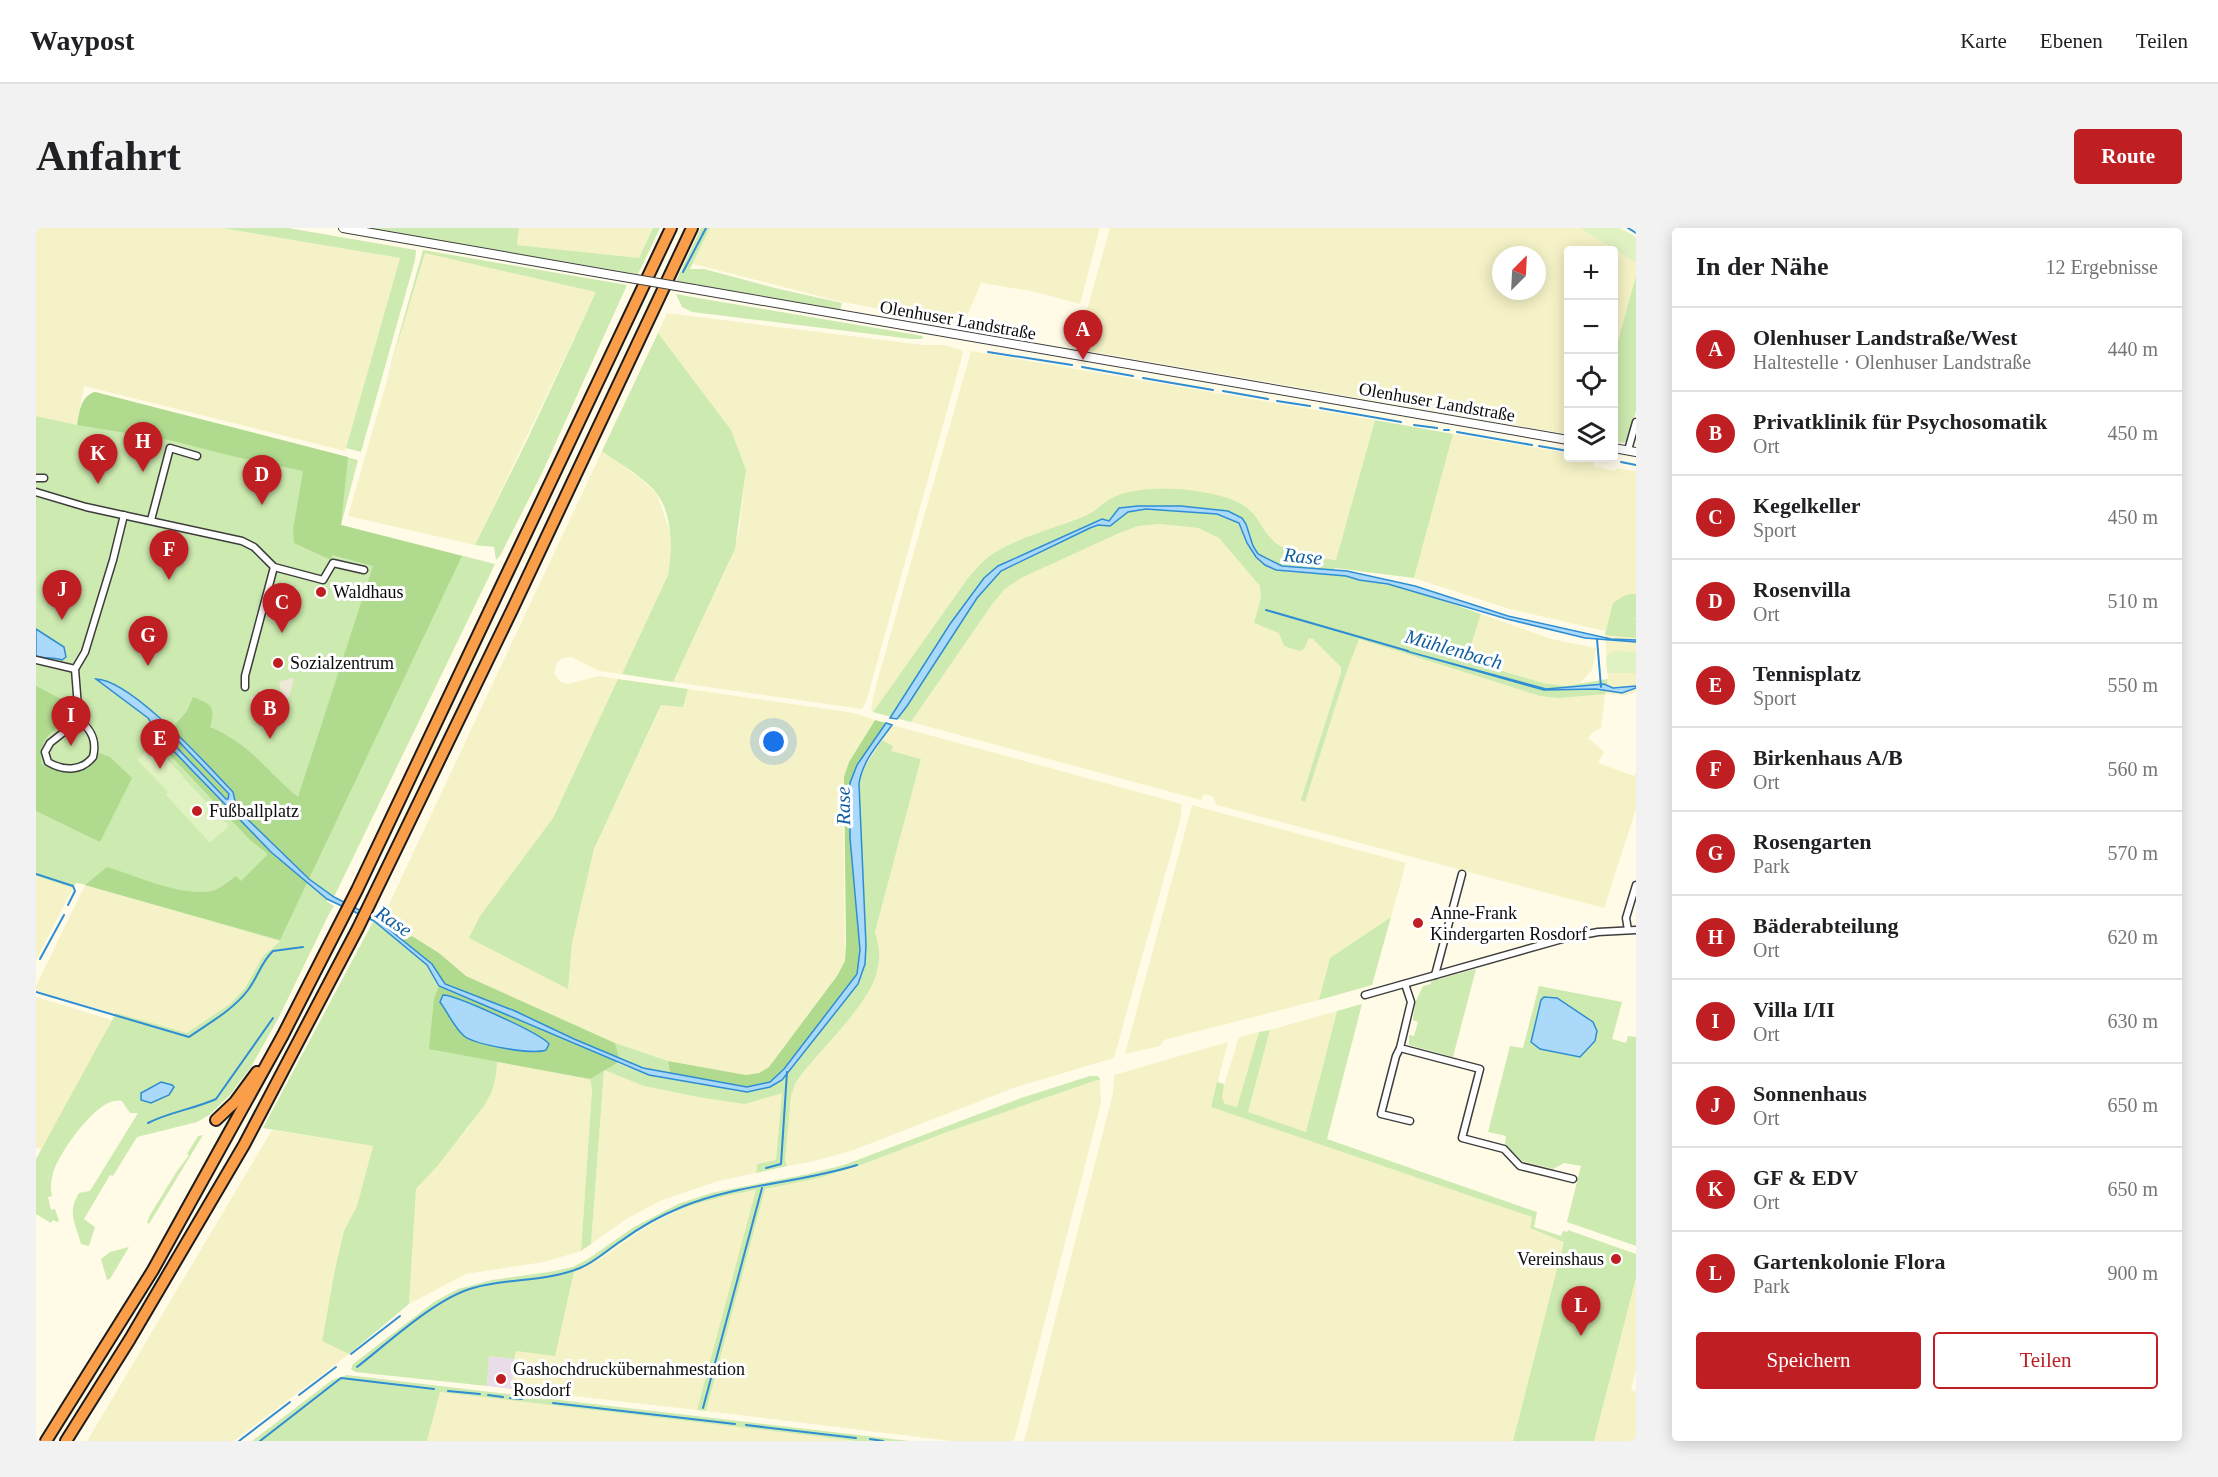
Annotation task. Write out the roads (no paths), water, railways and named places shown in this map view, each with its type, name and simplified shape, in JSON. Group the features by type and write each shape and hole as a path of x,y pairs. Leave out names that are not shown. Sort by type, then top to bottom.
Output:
{"highway":[{"path":"46,1441 153,1270 283,1035 357,890 671,228"},
{"path":"66,1441 141,1321 244,1145 358,928 693,228"},
{"path":"216,1120 235,1102 283,1035"}],"street":[{"name":"Olenhuser Landstraße","path":"343,228 1564,439"},
{"path":"1632,451 1636,422"},
{"path":"151,520 170,448 197,456"},
{"path":"36,478 44,478"},
{"path":"36,492 248,543 274,567 323,580 333,563 364,570"},
{"path":"79,720 50,742 45,752 48,762 59,767 76,768 93,757 95,749 92,733 79,720 75,669 85,652 124,515"},
{"path":"245,687 245,676 274,567"},
{"path":"36,660 75,669"},
{"path":"1435,975 1462,874"},
{"path":"1628,930 1626,918 1636,885"},
{"path":"1365,995 1566,938 1598,932 1636,930"},
{"path":"1405,984 1411,1002 1381,1114 1410,1121"},
{"path":"1400,1048 1480,1069 1462,1138 1504,1149 1520,1166 1573,1179"}],"water":[{"path":"1181,506 1228,511 1242,518 1258,554 1282,566 1347,571 1415,586 1508,616 1611,639 1636,640 1636,642 1585,638 1507,619 1388,584 1346,576 1276,570 1265,565 1256,557 1239,523 1217,514 1146,509 1128,512 1110,526 1098,525 1090,528 1001,571 977,598 907,706 897,719 890,718 950,624 984,578 998,566 1102,519 1109,521 1119,508"},
{"path":"36,629 64,647 66,657 62,660 36,656"},
{"path":"1406,651 1546,689 1604,684 1613,688 1636,686 1636,688 1622,693 1596,689 1544,690"},
{"path":"96,679 111,683 129,693 148,708 233,792 237,809 309,879 334,897 375,918 432,964 445,984 515,1011 643,1068 747,1087 770,1082 784,1069 857,974 860,950 850,838 850,783 857,765 886,723 892,725 867,760 859,784 866,945 865,964 858,984 782,1080 770,1087 747,1092 649,1075 439,986 427,965 374,921 327,899 271,852 162,739 148,718","holes":["162,727 165,727 229,794 228,799 161,731"]},
{"path":"443,995 464,1001 498,1016 531,1032 549,1044 546,1050 529,1051 492,1046 470,1039 457,1028 440,1002"},
{"path":"1544,997 1557,998 1593,1022 1597,1031 1595,1041 1580,1057 1540,1049 1531,1042 1541,1000"},
{"path":"161,1082 174,1087 169,1095 151,1103 141,1100 141,1093"}],"waterway":[{"path":"683,272 706,228"},
{"path":"1628,228 1636,233"},
{"path":"988,352 1072,365"},
{"path":"1082,367 1133,376"},
{"path":"1143,378 1213,390"},
{"path":"1223,391 1268,399"},
{"path":"1277,401 1310,406"},
{"path":"1320,408 1401,422"},
{"path":"1414,425 1437,428"},
{"path":"1444,430 1449,430"},
{"path":"1457,432 1532,445"},
{"path":"1539,446 1564,450"},
{"path":"1621,462 1636,465"},
{"name":"Mühlenbach","path":"1266,610 1408,651"},
{"path":"1597,639 1601,687"},
{"path":"36,874 73,886 75,891 68,905"},
{"path":"40,959 64,915"},
{"path":"36,992 189,1037 220,1016 242,997 273,951 303,947"},
{"path":"148,1123 216,1099 273,1018"},
{"path":"766,1168 781,1164 787,1072"},
{"path":"357,1367 428,1311 459,1293 486,1285 554,1276 580,1268 651,1222 705,1199 857,1165"},
{"path":"703,1408 762,1188"},
{"path":"351,1354 400,1316"},
{"path":"299,1395 336,1367"},
{"path":"260,1441 341,1378 434,1389"},
{"path":"448,1391 480,1394"},
{"path":"488,1395 503,1397"},
{"path":"510,1398 522,1399"},
{"path":"239,1441 290,1402"},
{"path":"553,1403 735,1424"},
{"path":"746,1425 856,1438"},
{"path":"870,1439 883,1441"}],"place":[{"name":"Olenhuser Landstraße/West","path":"1083,360"},
{"name":"Bäderabteilung","path":"143,472"},
{"name":"GF & EDV","path":"98,484"},
{"name":"Rosenvilla","path":"262,505"},
{"name":"Birkenhaus A/B","path":"169,580"},
{"name":"Waldhaus","path":"321,592"},
{"name":"Sonnenhaus","path":"62,620"},
{"name":"Kegelkeller","path":"282,633"},
{"name":"Sozialzentrum","path":"278,663"},
{"name":"Rosengarten","path":"148,666"},
{"name":"Privatklinik für Psychosomatik","path":"270,739"},
{"name":"Villa I/II","path":"71,746"},
{"name":"Tennisplatz","path":"160,769"},
{"name":"Fußballplatz","path":"197,811"},
{"name":"Anne-Frank Kindergarten Rosdorf","path":"1418,923"},
{"name":"Vereinshaus","path":"1616,1259"},
{"name":"Gartenkolonie Flora","path":"1581,1336"},
{"name":"Gashochdruckübernahmestation Rosdorf","path":"501,1379"}],"water label":[{"name":"Rase","path":"1303,556"},
{"name":"Rase","path":"843,806"},
{"name":"Rase","path":"394,921"}]}
